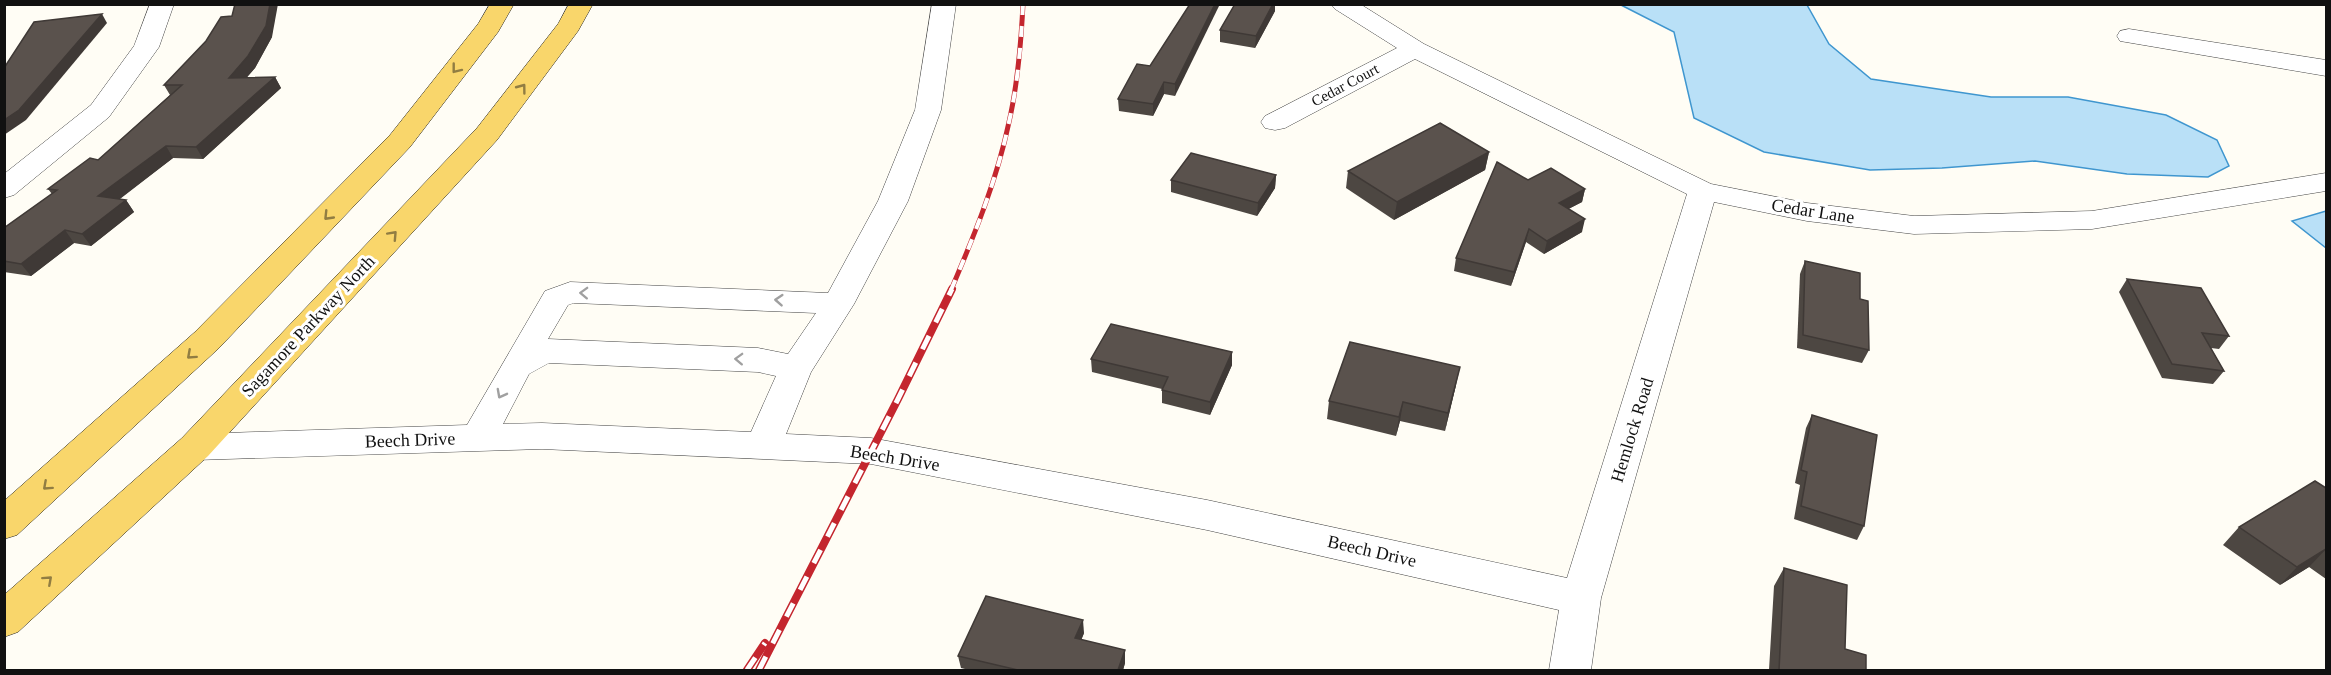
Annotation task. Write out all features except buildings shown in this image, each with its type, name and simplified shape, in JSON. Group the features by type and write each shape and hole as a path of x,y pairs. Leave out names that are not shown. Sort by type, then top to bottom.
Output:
{"main road":[{"path":"4,524 207,340 384,158 489,27 502,4"},
{"name":"Sagamore Parkway North","path":"4,620 195,447 488,134 569,26 581,4"}],"street":[{"path":"4,189 100,111 146,48 162,4"},
{"path":"762,446 795,371 837,304 892,201 928,110 944,4"},
{"name":"Cedar Lane","path":"1343,4 1415,49 1703,191 1807,212 1914,225 2092,220 2326,182"},
{"path":"2129,36 2326,68"},
{"name":"Cedar Court","path":"1275,122 1415,49"},
{"name":"Hemlock Road","path":"1570,670 1581,598 1703,191"},
{"path":"478,437 556,298 570,292 772,299 837,304"},
{"path":"516,366 529,357 548,351 758,360 775,362 795,371"},
{"name":"Beech Drive","path":"195,447 542,436 882,453 1207,515 1581,598"}],"water":[{"path":"1621,5 1807,5 1829,44 1871,79 1991,97 2068,97 2166,115 2217,140 2229,166 2208,177 2127,174 2035,161 1942,168 1870,170 1764,152 1694,118 1674,32"},
{"path":"2326,211 2326,248 2292,221"}],"railway":[{"path":"951,290 984,208 1004,144 1017,78 1023,4"},
{"path":"759,670 952,289"},
{"path":"747,670 765,643"}]}
